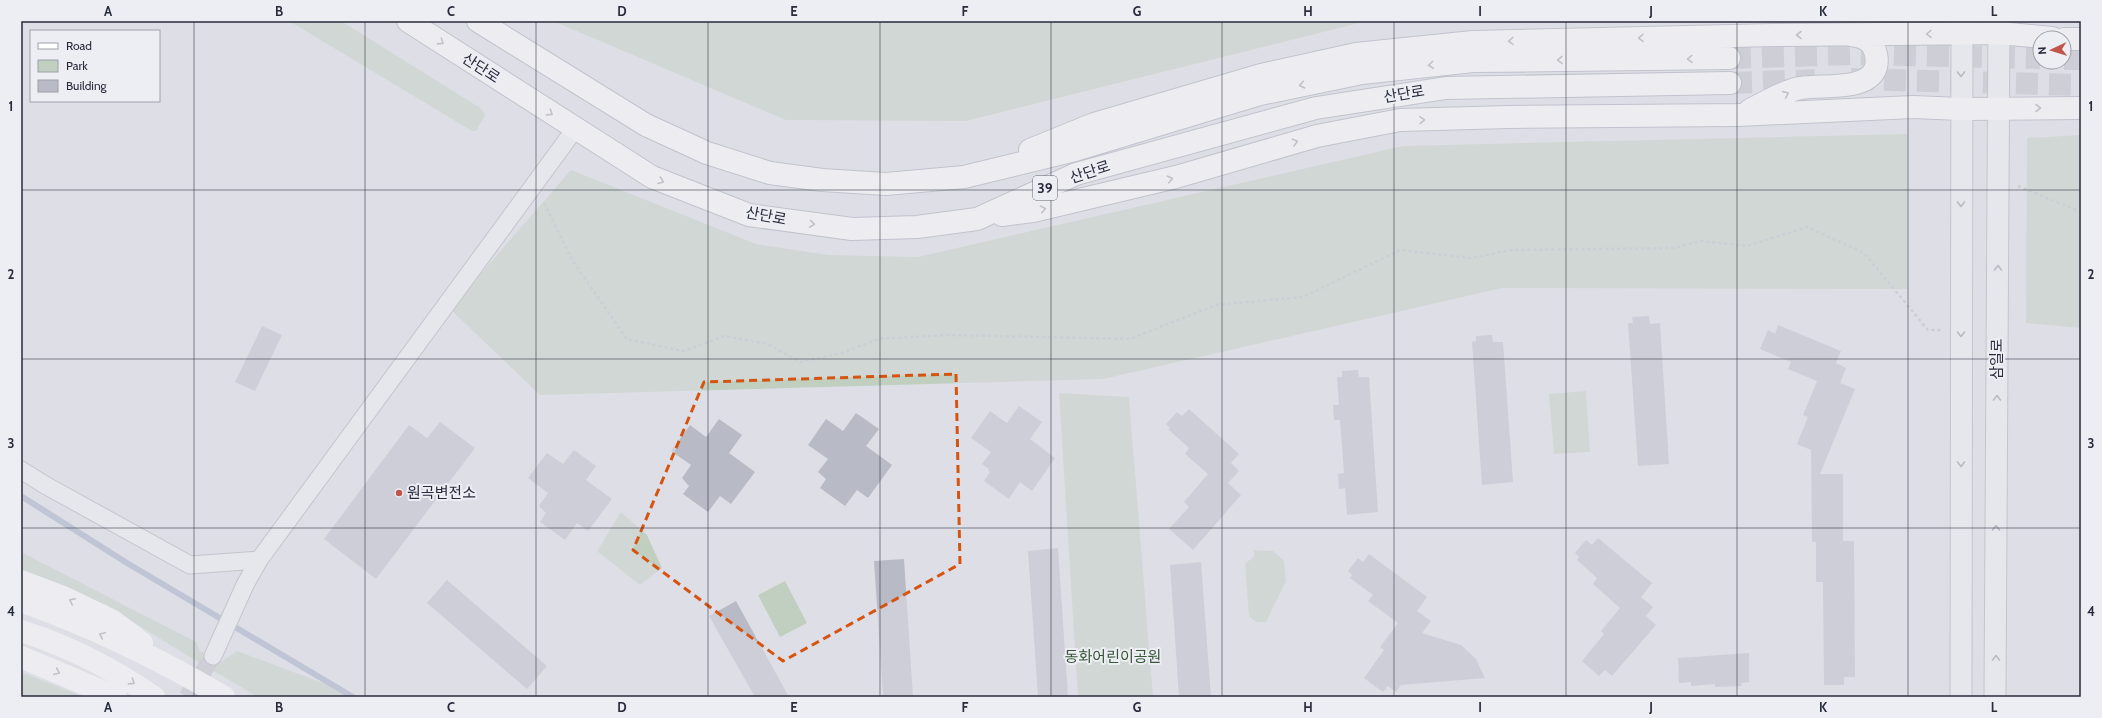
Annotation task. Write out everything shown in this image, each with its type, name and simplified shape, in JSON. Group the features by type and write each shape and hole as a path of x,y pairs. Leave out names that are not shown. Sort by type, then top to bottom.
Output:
{"main road":[{"name":"산단로","path":"408,21 652,177 749,215 852,229 917,227 977,219 1076,174 1316,108 1446,88 1730,83"},
{"name":"산단로","path":"478,21 646,126 707,153 770,173 822,180 886,184 964,177 1074,150 1260,94 1362,73 1473,61 1729,58"},
{"path":"964,177 1094,124 1261,74 1356,54 1473,42 1850,35 1962,27 1999,27 2032,34"},
{"path":"1738,115 1799,88 1855,84 1868,78 1875,68 1876,54 1873,46 1865,39 1850,35"},
{"path":"977,219 1032,211 1176,177 1318,136 1400,120 1509,116 1738,115 1913,107 1961,109 2081,108"},
{"path":"21,581 63,597 113,621 174,668"},
{"path":"21,601 60,615 174,668 224,697"},
{"path":"21,631 55,642 123,676 154,697"},
{"path":"21,657 116,697"}],"street":[{"path":"1961,697 1962,27"},
{"name":"삼일로","path":"1995,697 1999,27"},
{"path":"217,650 245,585 259,560 575,129"},
{"path":"21,470 45,485 190,565 259,560"}],"path":[{"path":"1998,178 2081,212"},
{"path":"534,184 572,260 627,339 683,351 724,336 768,344 800,362 842,353 878,339 949,335 1130,339 1216,305 1304,297 1400,250 1470,258 1512,250 1674,248 1701,241 1747,246 1807,227 1864,253 1928,330 1961,331"}],"highlighted area":[{"path":"956,374 960,564 783,661 633,550 704,382"}],"green space":[{"path":"289,21 341,21 482,109 485,115 476,131 472,131"},
{"path":"553,21 732,21 736,23 738,21 1367,21 966,121 786,120"},
{"path":"1907,134 1907,289 1502,288 1103,379 540,395 450,309 571,170 756,244 828,255 918,257 1403,146"},
{"path":"2081,135 2081,328 2026,323 2027,138"},
{"path":"1586,391 1590,452 1554,454 1549,394"},
{"name":"동화어린이공원","path":"1059,393 1129,397 1153,697 1078,697"},
{"path":"621,512 647,535 662,568 640,585 597,551"},
{"path":"1254,550 1273,551 1284,561 1286,581 1266,622 1256,622 1249,616 1245,564 1254,556"},
{"path":"21,552 196,642 200,651 221,662 237,651 360,697 258,697 183,653 108,606 21,571"},
{"path":"785,581 807,623 780,637 758,595"},
{"path":"21,672 84,697 21,697"}],"building":[{"path":"1649,316 1650,324 1660,323 1669,464 1638,466 1628,323 1633,323 1632,317"},
{"path":"1778,325 1841,351 1836,363 1846,368 1840,383 1855,389 1820,474 1843,474 1843,541 1854,541 1855,677 1844,677 1844,685 1824,685 1823,582 1816,582 1816,542 1812,542 1811,450 1797,444 1808,417 1803,415 1817,381 1788,369 1791,362 1760,349 1768,330 1775,334"},
{"path":"262,326 282,335 255,391 235,382"},
{"path":"1492,335 1493,342 1503,342 1513,482 1482,485 1472,342 1476,341 1476,336"},
{"path":"1358,370 1359,377 1369,377 1378,512 1347,515 1345,488 1339,489 1338,474 1344,473 1340,420 1334,420 1333,405 1339,405 1337,377 1342,377 1342,371"},
{"path":"1019,406 1042,422 1030,439 1055,458 1032,491 1020,482 1009,499 984,481 990,472 988,470 989,469 982,464 991,452 971,438 990,411 1007,423"},
{"path":"1189,409 1239,454 1231,463 1239,471 1228,483 1241,495 1193,550 1169,529 1189,507 1184,502 1208,474 1185,454 1189,448 1168,429 1170,428 1166,424 1177,412 1182,416"},
{"path":"856,413 879,429 866,446 892,465 868,498 857,490 845,506 820,488 826,479 818,472 828,459 808,445 826,419 843,431"},
{"path":"719,419 742,435 729,453 755,472 731,504 720,496 708,512 683,494 689,486 682,478 691,465 671,451 690,425 706,437"},
{"name":"원곡변전소","path":"440,422 475,448 376,579 324,539 409,425 427,438"},
{"path":"574,450 596,466 586,480 612,499 588,531 577,523 565,540 540,522 546,513 539,506 548,493 528,478 547,453 563,464"},
{"path":"1598,538 1652,583 1641,597 1653,607 1646,616 1656,625 1612,676 1605,670 1599,676 1582,661 1604,634 1601,631 1620,608 1593,584 1597,578 1577,560 1579,557 1575,553 1586,540 1592,545"},
{"path":"1058,548 1068,697 1038,697 1028,551"},
{"path":"1369,554 1427,597 1417,611 1431,621 1422,633 1461,645 1476,659 1485,678 1401,685 1396,692 1388,686 1383,692 1364,678 1384,650 1380,647 1398,623 1368,601 1373,595 1350,578 1352,575 1348,571 1358,558 1363,562"},
{"path":"904,559 913,697 883,697 874,561"},
{"path":"1201,562 1211,697 1179,697 1170,565"},
{"path":"447,580 547,666 527,689 427,603"},
{"path":"736,601 789,697 755,697 709,616"},
{"path":"1749,653 1749,682 1741,683 1742,686 1715,687 1715,684 1691,686 1691,682 1679,683 1678,658"}],"waterway":[{"path":"21,496 127,563 353,697"}],"tunnel":[{"path":"1729,58 1854,54 2032,58"},
{"path":"2072,59 2081,59"},
{"path":"1851,79 2081,85"},
{"path":"1730,83 1815,80"},
{"path":"187,697 213,656"}],"place":[{"name":"원곡변전소","path":"399,493"}]}
